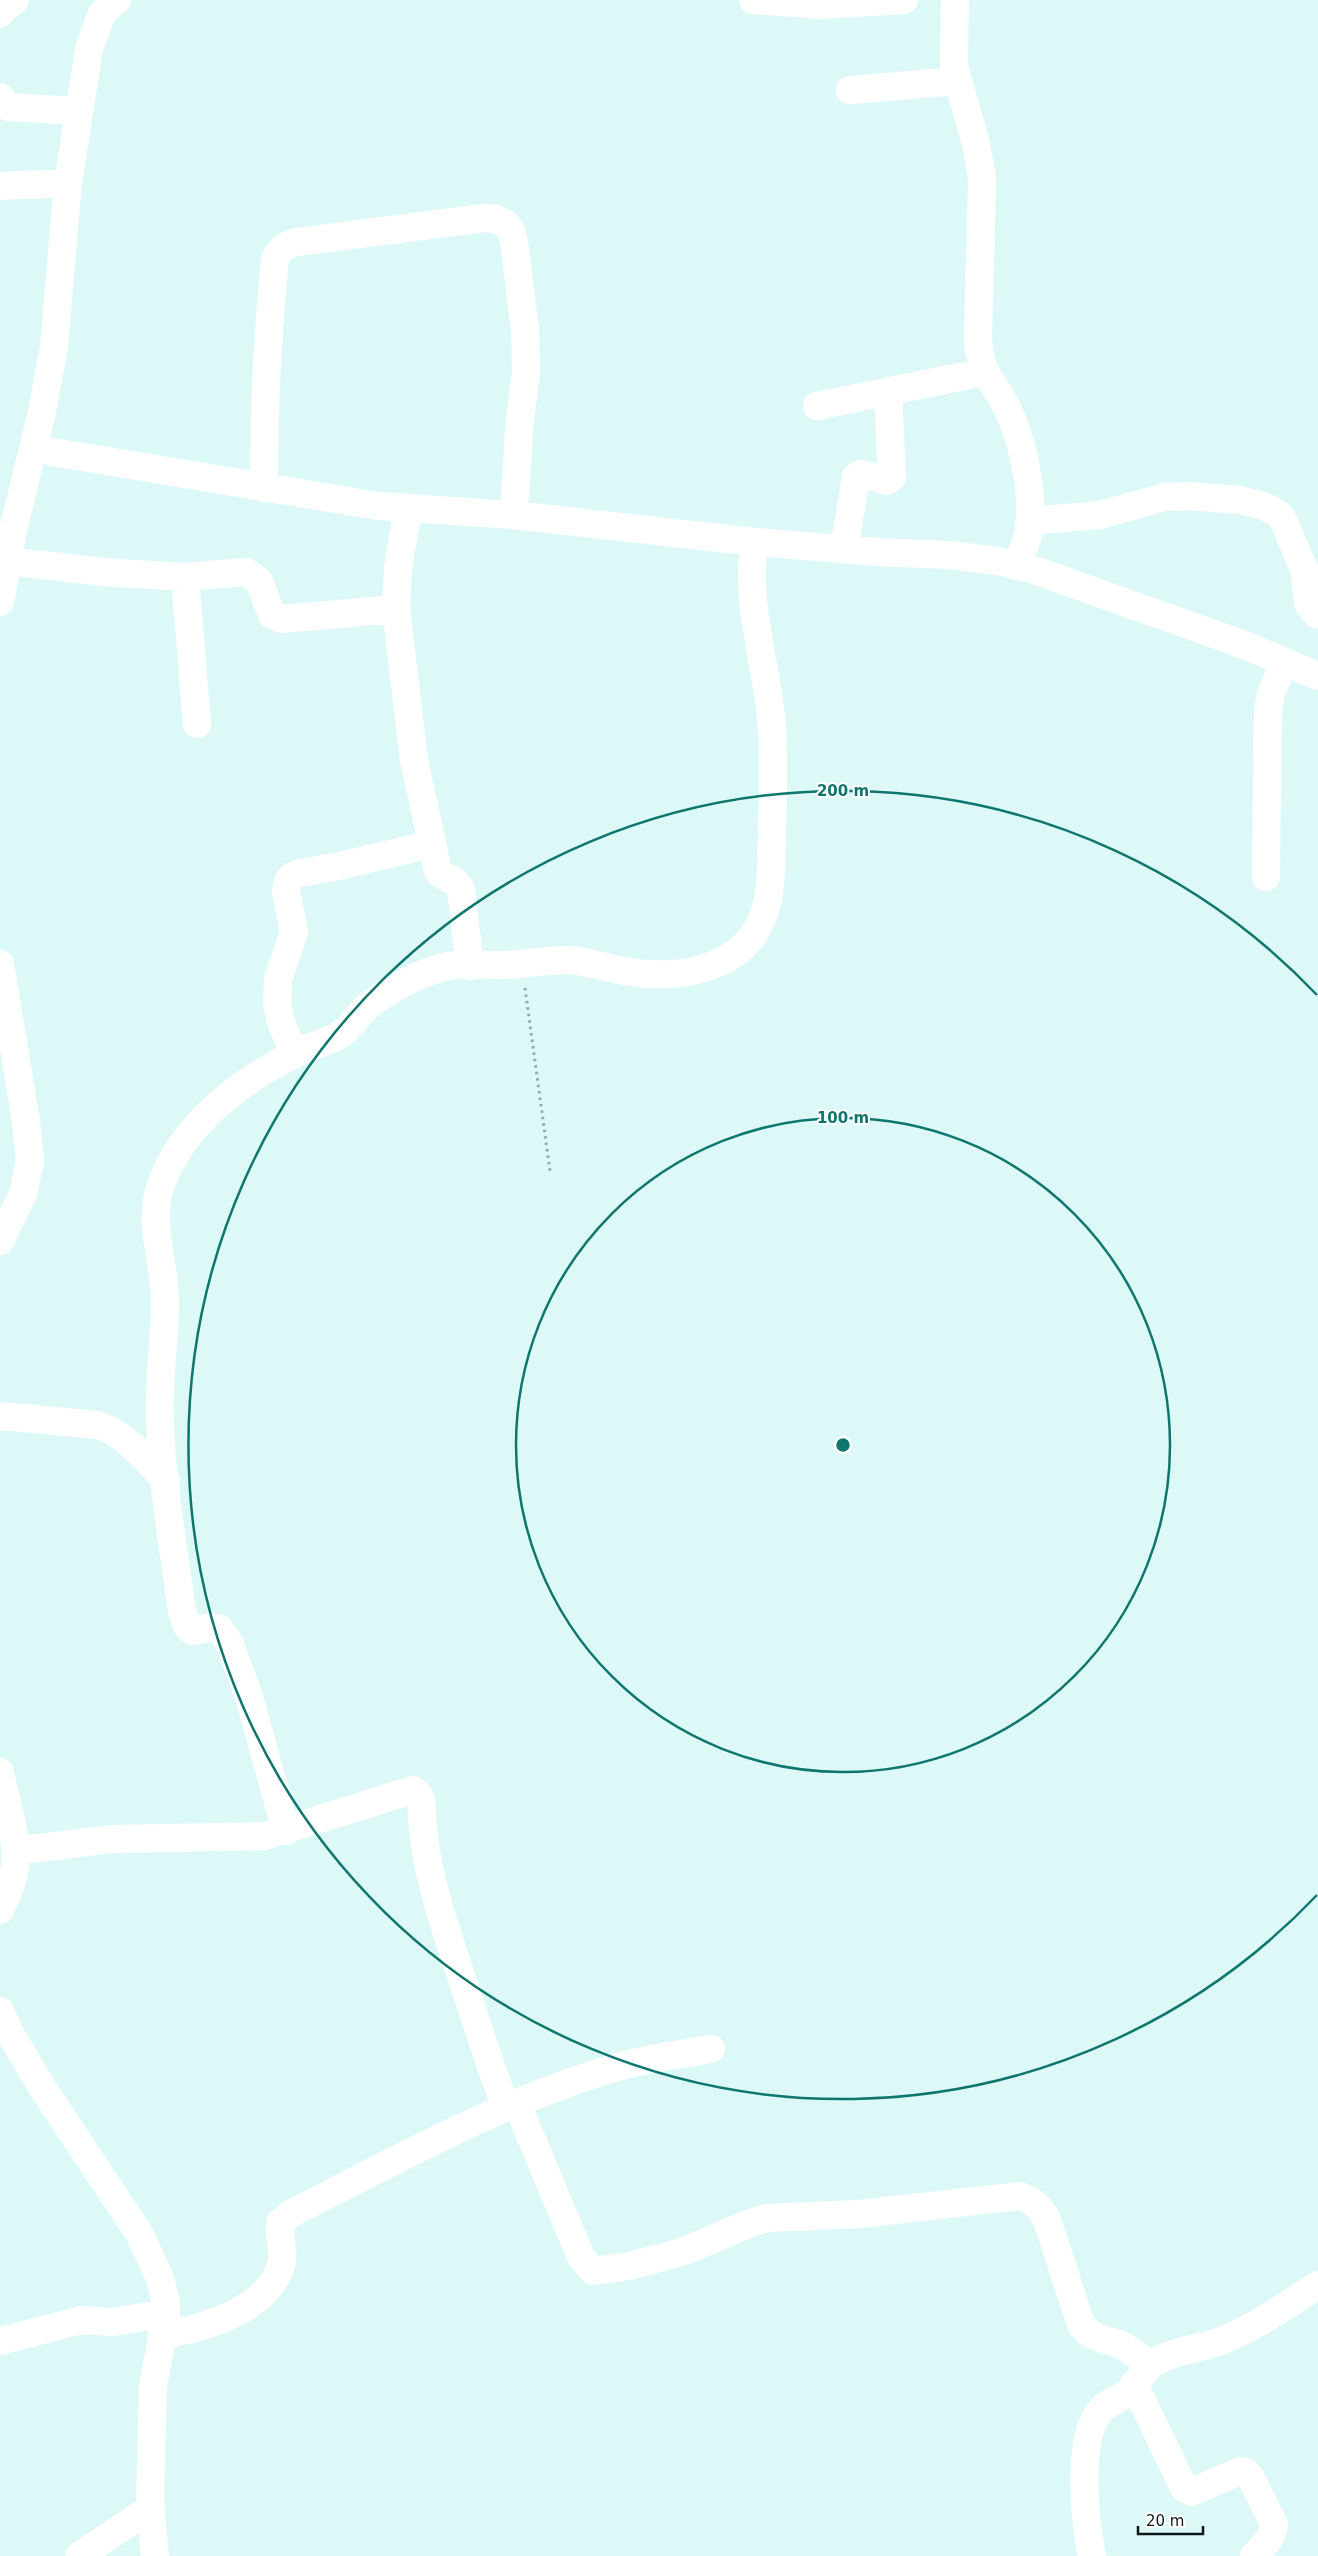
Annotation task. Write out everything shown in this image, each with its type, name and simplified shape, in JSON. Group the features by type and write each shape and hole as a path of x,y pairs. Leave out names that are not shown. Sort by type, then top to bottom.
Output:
{"street":[{"path":"0,14 1,10 15,0"},
{"path":"753,0 822,5 904,0"},
{"path":"955,0 954,66 976,144 982,177 978,341 980,361 984,372 1015,424 1026,477 1024,539"},
{"path":"0,602 34,449 54,346 68,183 77,111 94,30 108,2"},
{"path":"850,90 958,81"},
{"path":"0,97 8,106 77,111"},
{"path":"0,186 68,183"},
{"path":"264,488 266,353 275,259 279,250 286,245 297,242 484,218 496,219 506,224 514,241 526,352 514,515"},
{"path":"817,406 984,372"},
{"path":"845,539 853,490 858,475 887,480 892,477 888,391"},
{"path":"34,449 264,488 408,509 514,515 755,542 845,539 949,554 1024,539 1165,497 1190,496 1239,500 1264,506 1279,514 1309,555 1305,572 1308,604 1318,615"},
{"path":"408,509 399,558 396,609 414,760 438,871 442,876 456,881 461,890 470,966"},
{"path":"1024,539 1242,644 1318,676"},
{"path":"286,1831 250,1700 230,1644 219,1628 210,1626 193,1631 185,1622 160,1426 159,1390 165,1298 156,1219 156,1206 160,1188 184,1143 204,1117 243,1084 294,1054 336,1038 369,1006 410,981 445,966 522,964 556,960 574,961 634,973 670,974 702,969 729,958 747,944 758,927 767,906 770,887 771,719 750,578 755,542"},
{"path":"8,561 103,572 185,577 246,572 259,581 272,615 281,619 396,609"},
{"path":"185,577 197,724"},
{"path":"1266,876 1268,710 1271,693 1285,662"},
{"path":"294,1054 280,1019 277,1002 278,978 294,932 286,892 288,881 292,876 300,873 335,867 432,844"},
{"path":"0,964 26,1121 30,1161 23,1194 0,1241"},
{"path":"0,1416 98,1424 110,1428 134,1448 166,1480"},
{"path":"0,1772 15,1851 14,1876 0,1910"},
{"path":"15,1851 112,1839 220,1836 252,1838 286,1831 408,1790 413,1790 420,1795 426,1858 436,1900 489,2063 512,2106 581,2257 593,2271 629,2266 682,2252 752,2222 768,2218 859,2214 1020,2196 1032,2200 1040,2208 1047,2220 1081,2324 1086,2332 1095,2338 1120,2344 1142,2375 1184,2488 1192,2492 1240,2471 1246,2472 1251,2478 1274,2524 1274,2532 1269,2541 1254,2556"},
{"path":"0,2011 10,2033 40,2084 139,2232 160,2278 166,2303 153,2387 150,2509 155,2556"},
{"path":"0,2341 82,2320 164,2324 186,2331 221,2320 242,2309 265,2290 274,2279 282,2259 279,2227 284,2218 474,2121 623,2066 711,2049"},
{"path":"1092,2556 1086,2527 1084,2486 1088,2438 1093,2420 1102,2409 1131,2390 1142,2375 1164,2357 1198,2350 1224,2340 1267,2317 1318,2285"},
{"path":"79,2556 150,2509"}],"path":[{"path":"522,964 550,1171"}]}
